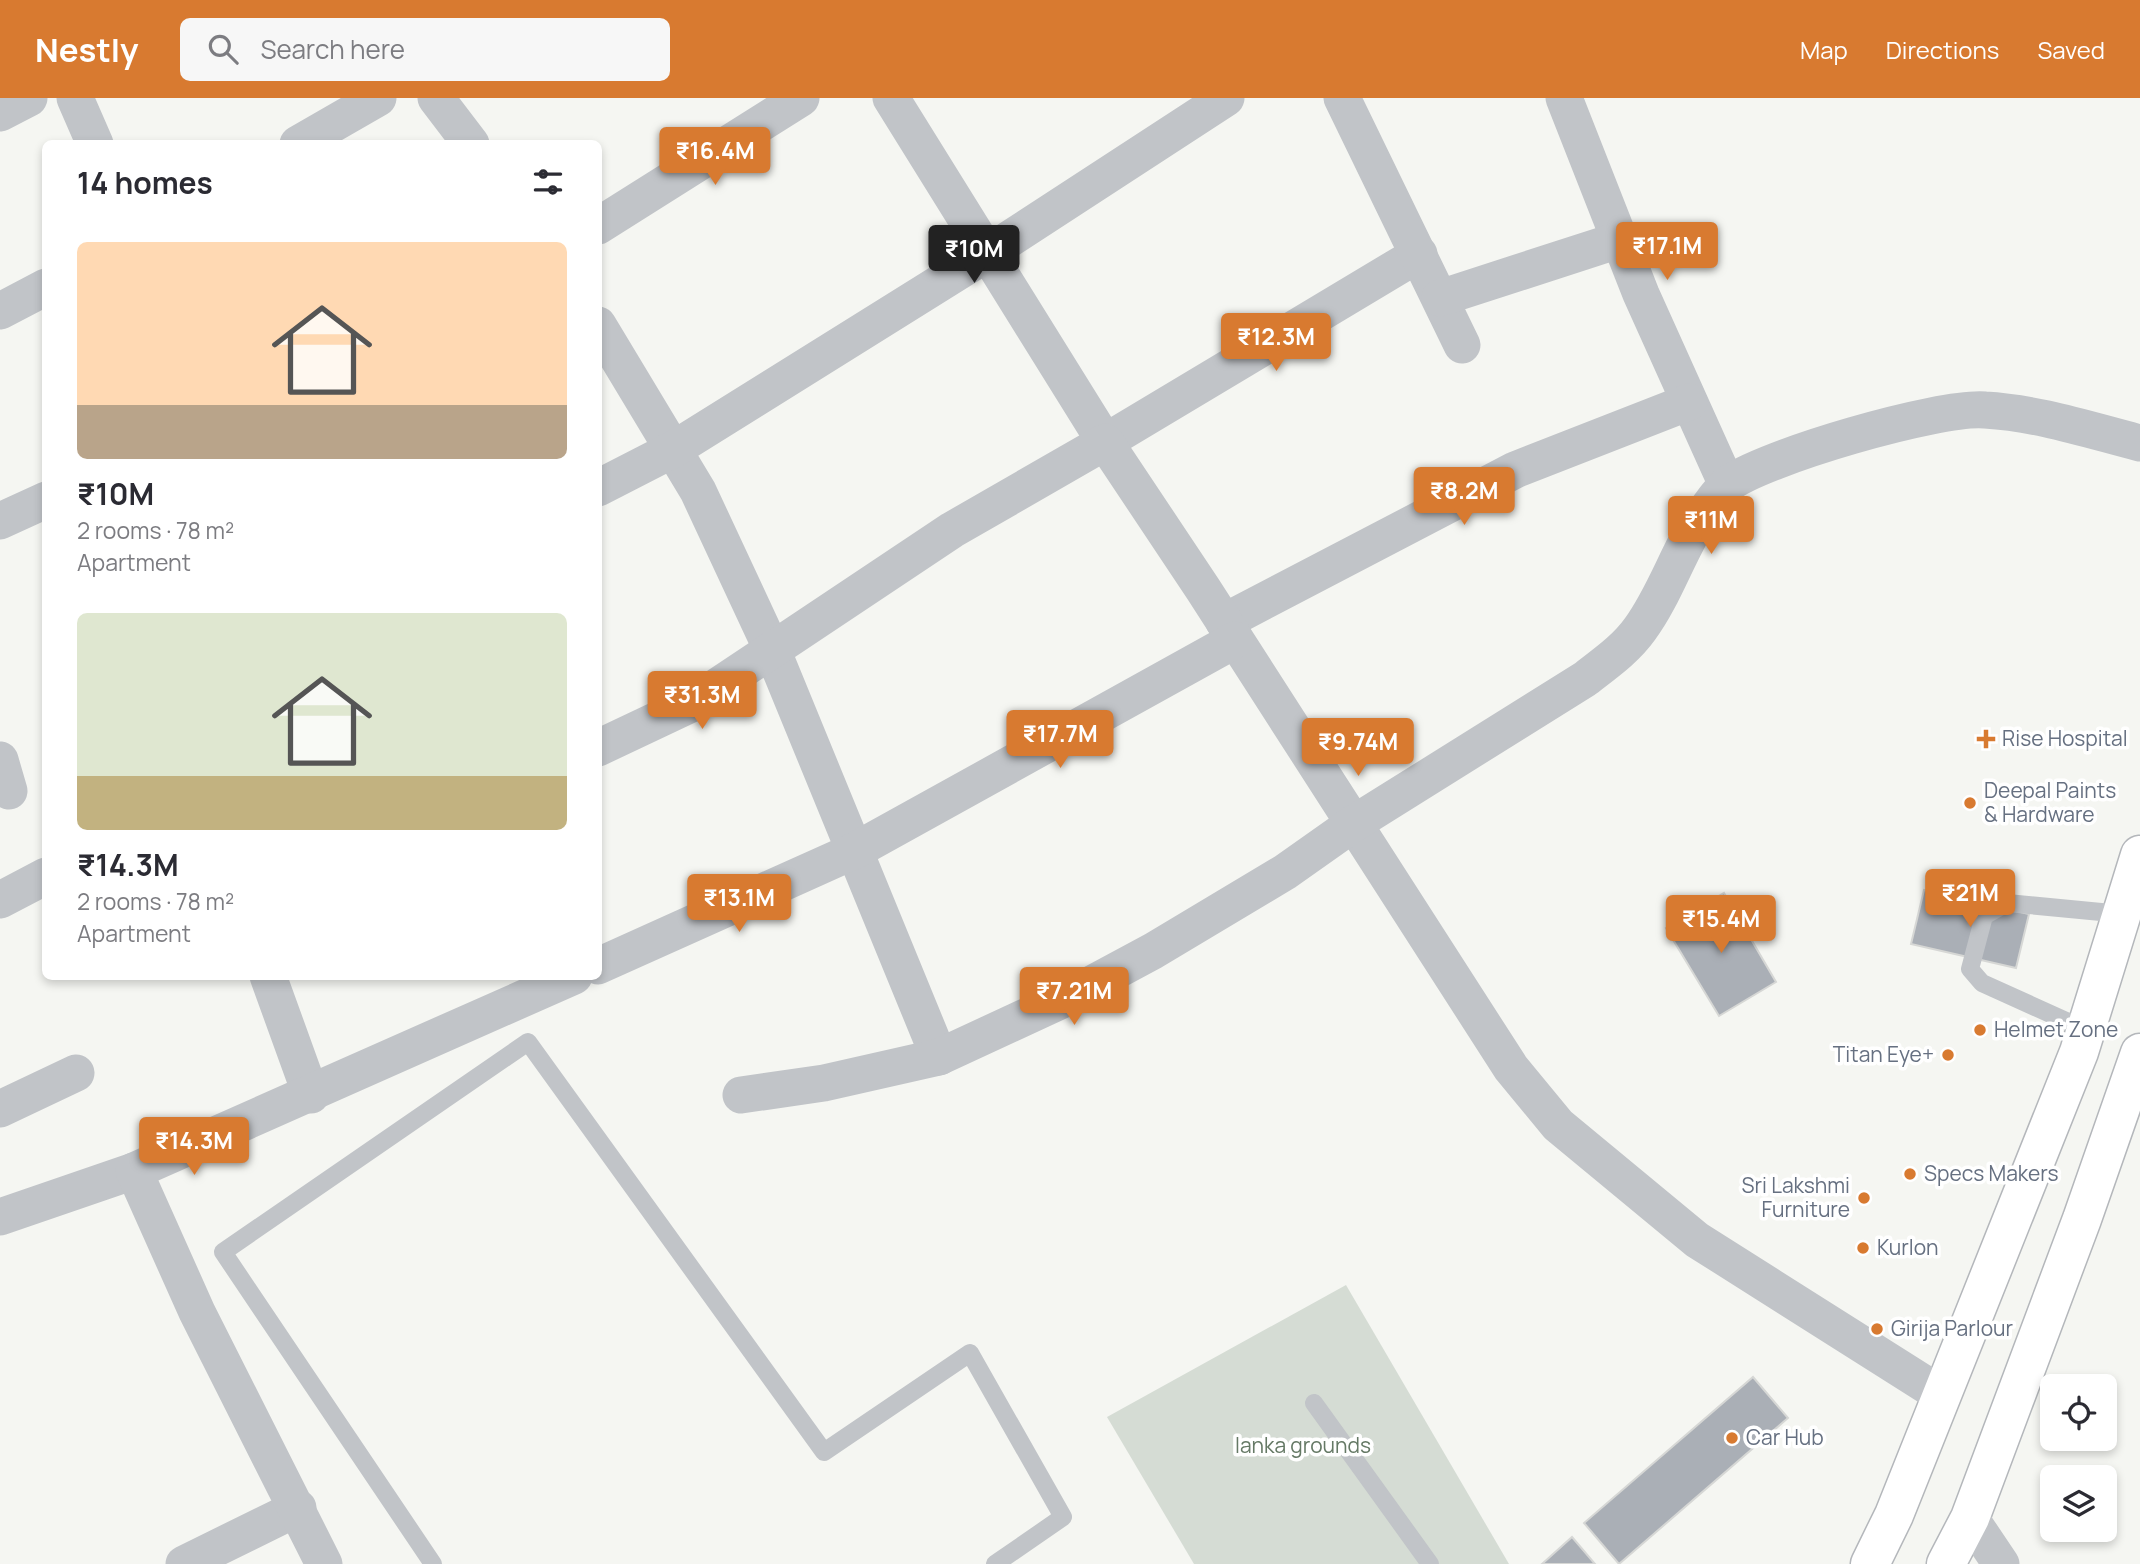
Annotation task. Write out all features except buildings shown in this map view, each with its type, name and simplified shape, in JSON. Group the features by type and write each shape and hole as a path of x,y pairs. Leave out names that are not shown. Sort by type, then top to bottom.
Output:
{"main road":[{"path":"1870,1564 1894,1515 2086,1030 2140,855"},
{"path":"1946,1564 1970,1518 2138,1066"}],"street":[{"path":"0,113 29,98"},
{"path":"75,98 93,140"},
{"path":"305,140 378,98"},
{"path":"436,98 468,140"},
{"path":"602,223 801,98"},
{"path":"891,98 1105,442 1511,1068 1558,1125 1697,1240 1942,1395"},
{"path":"602,486 674,449 988,253 1226,98"},
{"path":"1342,98 1462,345"},
{"path":"1564,98 1619,240 1727,485"},
{"path":"1440,298 1619,240"},
{"path":"602,746 630,736 691,704 773,652 952,530 1419,254"},
{"path":"0,311 42,289"},
{"path":"602,332 698,491 773,652 939,1057"},
{"path":"602,964 856,850 1230,631 1515,470 1689,402"},
{"path":"741,1095 824,1083 939,1057 1048,1007 1153,951 1285,872 1353,824 1585,679 1618,654 1640,629 1692,530 1727,485 1771,461 1854,436 1981,409 2029,415 2140,443"},
{"path":"0,521 42,502"},
{"path":"0,900 42,878"},
{"path":"269,980 311,1095"},
{"path":"0,1217 134,1171 566,980"},
{"path":"0,1109 76,1073"},
{"path":"134,1171 197,1312 324,1564"},
{"path":"184,1564 298,1508"},
{"path":"1970,1518 2001,1564"}],"lane":[{"path":"2086,1030 1982,983 1970,969 1984,916 2007,903 2122,914"},
{"path":"433,1564 223,1252 528,1042 824,1452 970,1353 1063,1517 995,1564"},
{"path":"1314,1403 1430,1564"}],"green space":[{"name":"lanka grounds","path":"1346,1285 1509,1564 1194,1564 1107,1417"}],"place":[{"name":"Rise Hospital","path":"1986,739"},
{"name":"Deepal Paints & Hardware","path":"1970,803"},
{"name":"Helmet Zone","path":"1980,1030"},
{"name":"Titan Eye+","path":"1948,1055"},
{"name":"Specs Makers","path":"1910,1174"},
{"name":"Sri Lakshmi Furniture","path":"1864,1198"},
{"name":"Kurlon","path":"1863,1248"},
{"name":"Girija Parlour","path":"1877,1329"},
{"name":"Car Hub","path":"1732,1438"}]}
